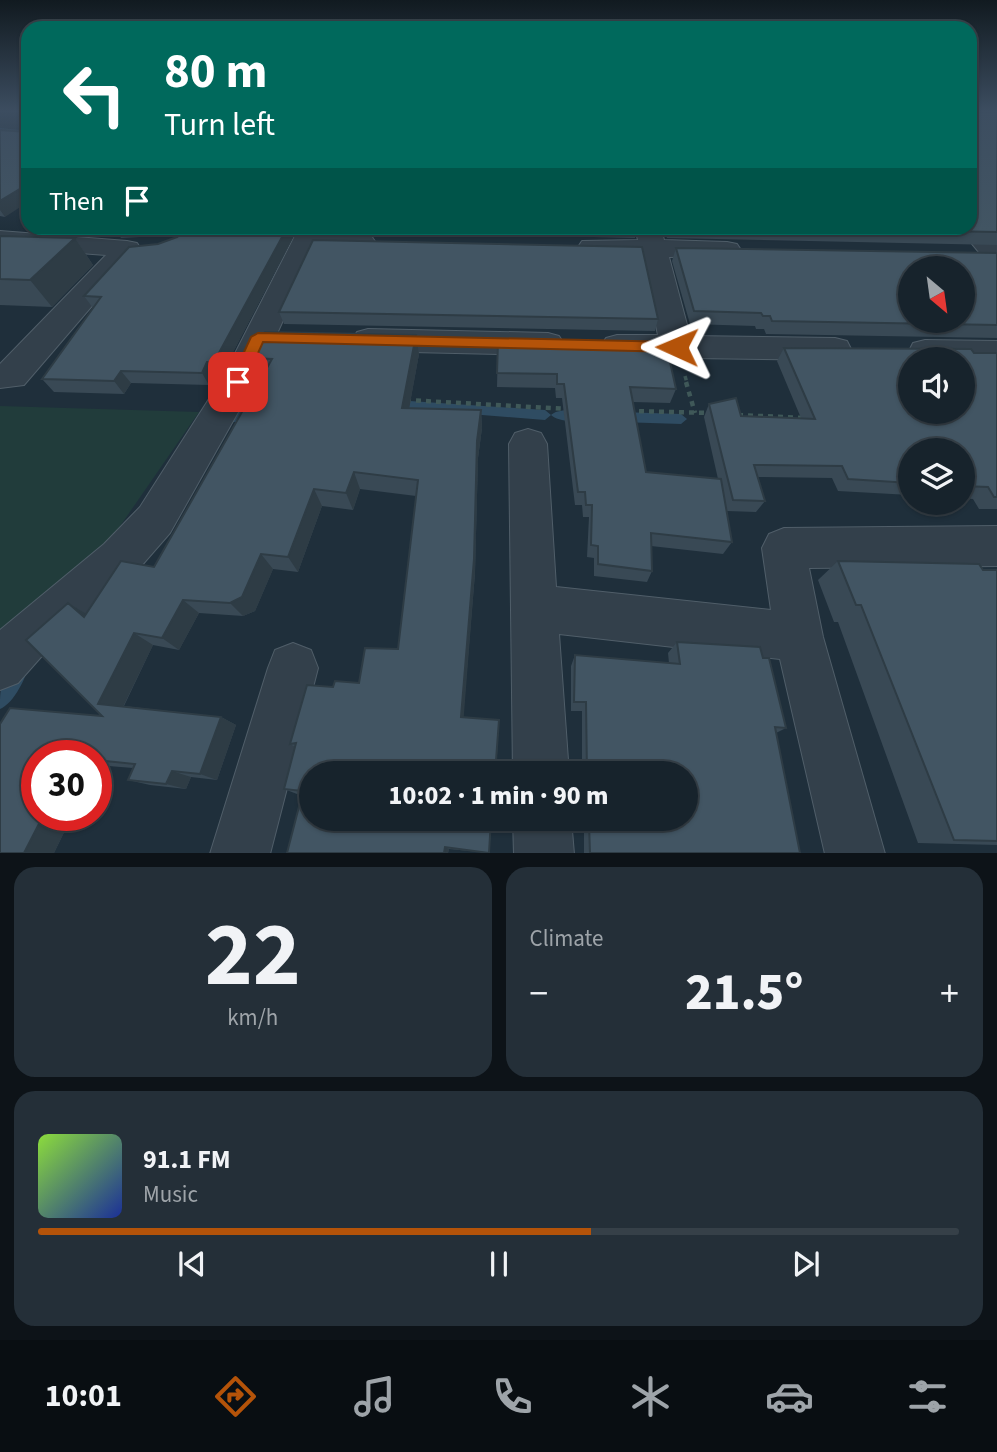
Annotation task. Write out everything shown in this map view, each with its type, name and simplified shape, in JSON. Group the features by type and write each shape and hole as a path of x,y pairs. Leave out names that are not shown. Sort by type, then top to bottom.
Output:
{"street":[{"path":"956,255 997,256 977,233"},
{"path":"0,664 32,631 138,541 155,520 238,382 272,338 309,235 389,244"},
{"path":"569,247 650,238 749,251"},
{"path":"650,238 677,347"},
{"path":"0,239 138,248 12,376 0,376"},
{"path":"341,339 997,352"},
{"path":"528,444 540,761"},
{"path":"855,853 799,637 784,548 997,546"},
{"path":"534,608 799,637"},
{"path":"240,853 293,668"},
{"path":"543,831 544,853"}],"path":[{"path":"402,399 576,409"},
{"path":"615,410 720,414"},
{"path":"732,414 808,418"}],"green space":[{"path":"0,406 199,412 107,545 0,635"}],"building":[{"path":"0,152 21,152 21,188 0,201"},
{"path":"977,152 997,152 997,232 977,232"},
{"path":"283,235 214,362 207,362 202,373 121,371 114,381 42,379 101,297 84,296 129,247 158,244 177,237"},
{"path":"0,236 75,238 30,280 0,279"},
{"path":"313,240 642,247 658,319 279,312"},
{"path":"676,248 997,253 997,325 975,325 975,256 898,256 898,323 772,321 770,316 763,316 761,313 694,311"},
{"path":"265,332 416,335 402,408 481,410 477,441 474,559 461,717 499,720 496,761 299,761 299,791 284,789 296,743 290,744 307,685 333,687 335,681 359,683 365,648 398,649 418,480 354,472 346,493 314,489 288,557 261,554 242,597 230,603 183,600 162,638 134,633 98,704 221,717 200,774 172,771 166,784 128,780 135,764 112,762 112,740 21,740 21,831 35,831 24,853 0,853 0,724 10,708 102,716 26,640 68,603 84,617 121,561 154,567 272,359 251,358"},
{"path":"498,341 666,344 676,389 630,387 646,472 721,479 732,542 651,533 652,571 598,564 598,546 591,545 592,505 586,505 585,492 578,492 564,384 557,384 557,374 497,373"},
{"path":"784,348 898,349 898,424 975,424 975,353 997,353 997,497 994,497 988,487 975,486 975,438 898,438 898,482 848,479 842,466 754,465 765,501 733,500 709,404 736,398 741,416 815,419"},
{"path":"838,561 979,564 983,570 997,570 997,841 954,840 861,605 856,605"},
{"path":"677,642 760,647 763,658 769,658 786,728 775,727 800,853 590,853 589,831 698,831 698,761 587,761 586,702 574,702 575,655 680,664"},
{"path":"299,806 299,831 490,831 489,853 445,847 444,853 287,853"}],"waterway":[{"path":"232,419 254,395 266,392"},
{"path":"395,404 545,415"},
{"path":"557,415 581,416"},
{"path":"620,417 681,419"},
{"path":"0,700 18,674"}],"route":[{"path":"238,382 258,337 677,347"}]}
